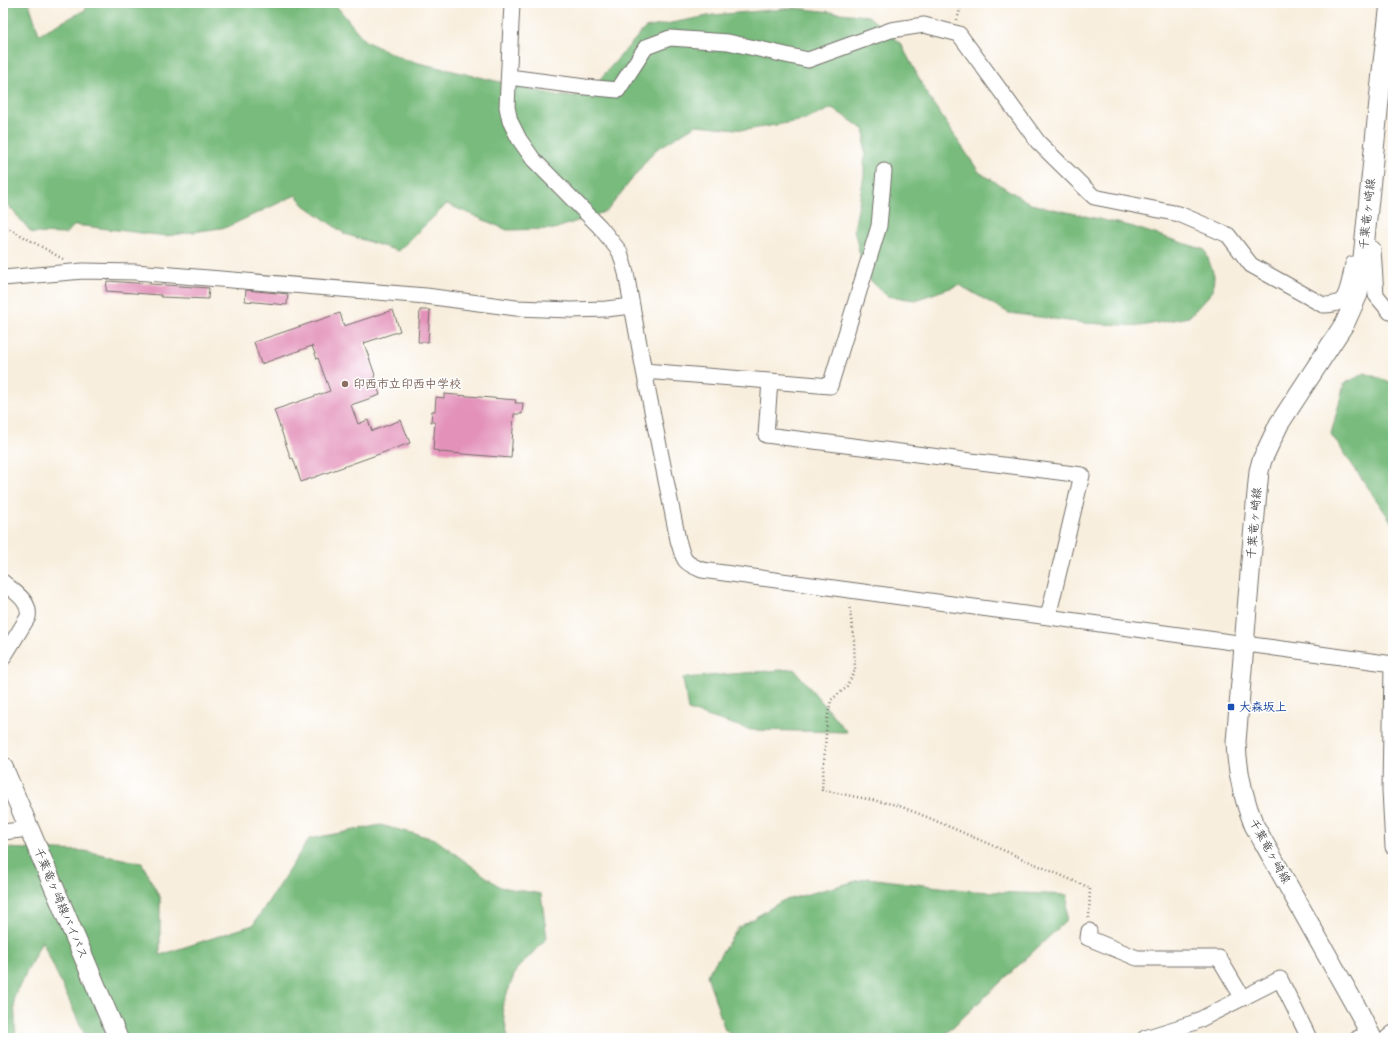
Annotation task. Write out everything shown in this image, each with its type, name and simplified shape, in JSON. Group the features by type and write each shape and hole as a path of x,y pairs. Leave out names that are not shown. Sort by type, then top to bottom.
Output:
{"main road":[{"name":"千葉竜ヶ崎線","path":"1372,1037 1254,825 1248,811 1239,775 1236,742 1259,471 1262,460 1279,424 1349,316 1358,294 1390,3"},
{"name":"千葉竜ヶ崎線バイパス","path":"3,767 118,1038"}],"street":[{"path":"512,3 507,107 510,121 519,139 533,158 600,227 620,252 626,273 678,540 683,558 689,565 702,570 1392,664 1390,790 1393,847"},
{"path":"508,77 585,88 618,90 646,48 670,38 728,42 808,60 891,30 924,25 954,32 959,34 1038,142 1094,197 1179,214 1228,235 1251,265 1323,305 1336,304 1344,298 1353,264 1362,261 1370,249 1372,249 1376,296 1390,312 1393,313"},
{"path":"644,371 830,386 879,226 884,171"},
{"path":"3,278 83,271 135,272 426,296 523,308 571,310 606,309 632,306"},
{"path":"770,381 766,435 1082,475 1048,617"},
{"path":"3,582 27,604 29,610 28,617 3,658"},
{"path":"3,832 29,829"},
{"path":"1089,931 1088,938 1137,958 1219,958 1242,997"},
{"path":"1145,1038 1193,1023 1280,979 1309,1038"},
{"path":"1372,1037 1393,1033"}],"path":[{"path":"954,32 962,3"},
{"path":"3,224 83,271"},
{"path":"846,589 853,633 855,670 846,688 832,700 827,720 822,790 897,805 1090,888 1089,931"}],"green space":[{"path":"3,3 29,3 39,34 85,10 89,3 334,3 365,41 406,60 560,96 585,96 645,28 713,15 795,8 868,16 901,44 930,99 979,172 1031,204 1130,226 1205,250 1214,275 1213,291 1189,317 1141,326 1084,323 1009,313 959,285 915,300 887,296 865,275 854,230 864,176 865,130 832,108 805,120 746,130 696,125 654,151 607,211 554,229 507,230 447,204 398,251 345,234 304,205 296,195 227,227 166,236 75,225 65,234 32,233 8,205 3,203"},
{"path":"1365,373 1393,383 1393,524 1331,434 1344,384"},
{"path":"794,669 847,732 751,730 688,710 683,678"},
{"path":"380,825 435,839 500,887 541,894 547,938 516,970 502,1007 508,1038 86,1038 42,941 14,997 16,1038 3,1038 3,848 85,851 142,863 160,898 160,955 253,925 309,839"},
{"path":"868,878 972,891 1068,895 1066,921 941,1038 734,1038 725,1030 707,975 738,928 782,901"}],"building":[{"path":"107,281 209,288 208,299 161,297 161,295 106,291"},
{"path":"246,290 288,294 287,305 245,301"},
{"path":"393,310 400,331 364,343 380,395 351,405 358,424 368,420 372,431 401,420 410,443 301,482 293,458 291,459 274,410 330,391 312,346 261,364 254,342 340,313 344,326"},
{"path":"420,310 430,310 428,342 418,342"},
{"path":"444,394 516,400 515,403 523,403 522,414 514,414 511,458 439,452 440,451 433,450 435,422 431,422 432,411 435,411 436,397 444,398"}],"place":[{"name":"印西市立印西中学校","path":"345,384"},
{"name":"大森坂上","path":"1231,707"}]}
